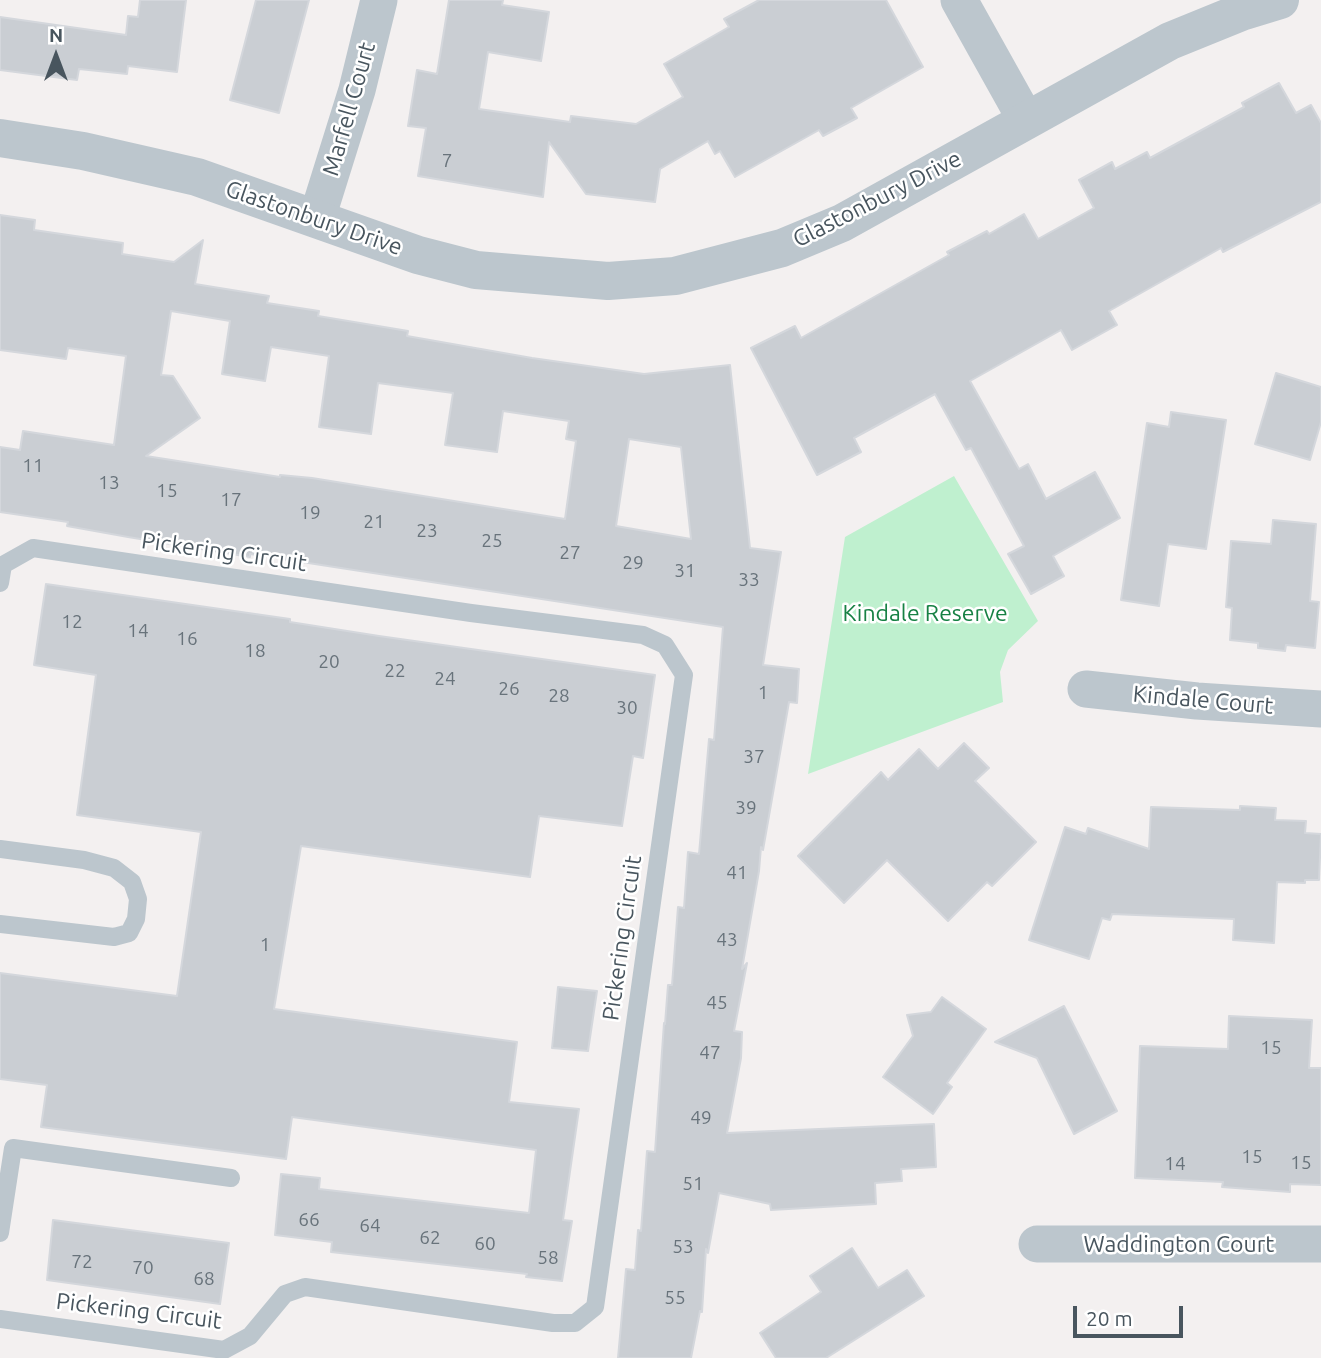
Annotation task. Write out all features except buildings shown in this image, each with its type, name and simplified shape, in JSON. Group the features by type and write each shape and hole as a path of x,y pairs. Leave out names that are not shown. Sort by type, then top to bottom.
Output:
{"street":[{"name":"Marfell Court","path":"317,218 357,90 379,0"},
{"path":"959,0 1026,120"},
{"name":"Glastonbury Drive","path":"0,138 83,151 197,177 418,255 476,270 608,281 675,276 782,248 842,223 1170,41 1244,11 1280,0"},
{"name":"Kindale Court","path":"1086,689 1197,701 1321,709"},
{"name":"Waddington Court","path":"1037,1244 1321,1244"}],"lane":[{"name":"Pickering Circuit","path":"0,583 3,565 33,548 471,613 643,635 665,645 684,675 595,1307 575,1323 553,1323 304,1287 285,1294 250,1336 223,1350 0,1319"},
{"path":"0,849 84,860 114,868 132,882 138,899 136,919 129,933 114,937 0,924"},
{"path":"0,1233 13,1148 231,1178"}],"green space":[{"name":"Kindale Reserve","path":"954,476 1038,621 1008,650 1000,672 1003,702 808,774 845,537"}]}
